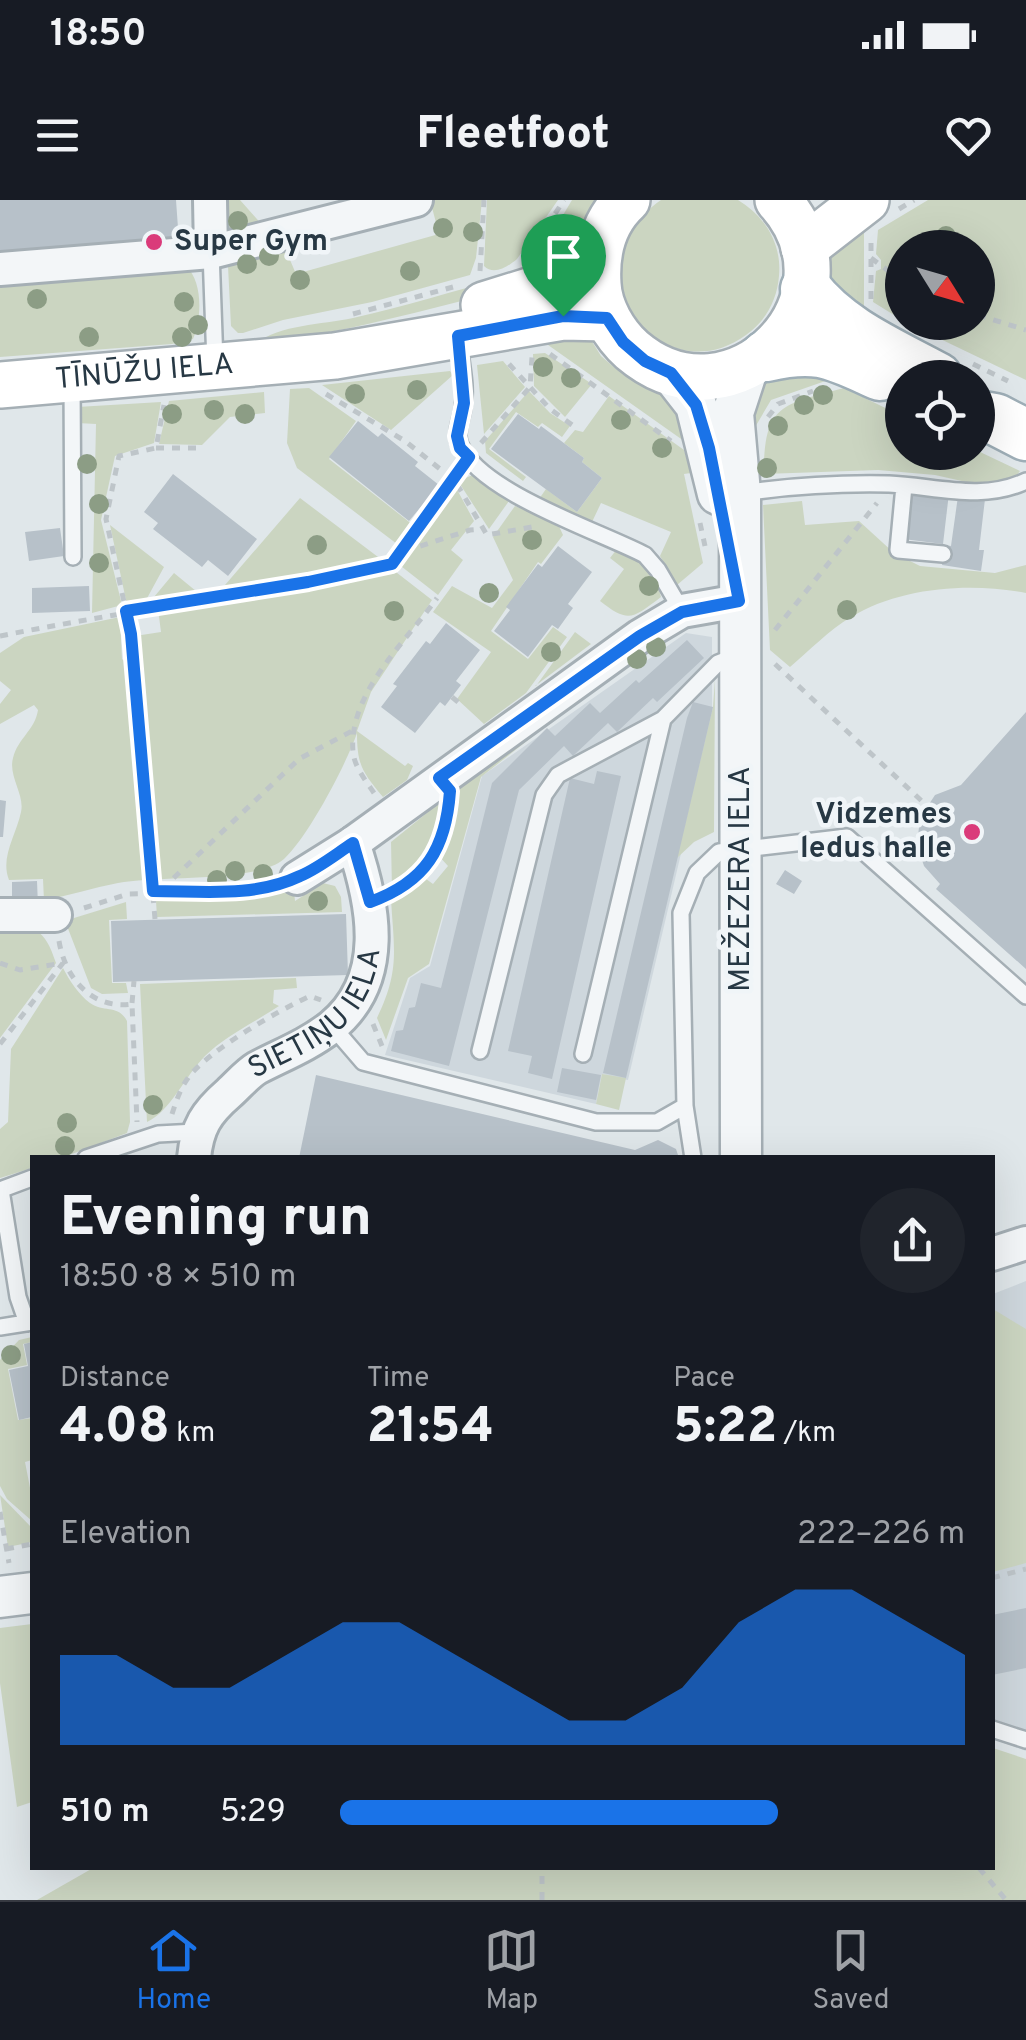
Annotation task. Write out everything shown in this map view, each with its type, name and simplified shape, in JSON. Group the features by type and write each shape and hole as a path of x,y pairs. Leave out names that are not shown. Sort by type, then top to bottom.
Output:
{"main road":[{"path":"626,200 604,232 597,262 598,291 607,318 623,342 645,361 671,373 710,376 813,348 885,377"},
{"path":"778,200 797,228 805,268 822,310 904,360"},
{"path":"757,361 785,337 798,314 805,268 866,200"},
{"name":"TĪNŪŽU IELA","path":"289,359 327,345 523,295 571,278 597,262"},
{"name":"TĪNŪŽU IELA","path":"0,385 335,356 563,316 607,318"}],"street":[{"path":"210,200 211,252"},
{"path":"0,269 211,252 416,200"},
{"name":"MEŽEZERA IELA","path":"739,601 740,493 733,412 757,361"},
{"name":"MEŽEZERA IELA","path":"671,373 696,405 709,448 739,601 756,651 741,850 740,1155"},
{"path":"296,878 353,843 640,636 682,612 739,601"},
{"name":"SIETIŅU IELA","path":"195,1145 206,1113 254,1069 280,1059 332,1026 361,993 374,937 370,902 353,843"},
{"path":"0,915 55,915"},
{"path":"995,1253 1026,1243"}],"lane":[{"path":"211,252 215,367"},
{"path":"458,336 464,403 457,436 460,448 516,497 646,555 682,612"},
{"path":"72,379 73,557"},
{"path":"740,493 897,485 972,493 1012,488 1026,481"},
{"path":"897,485 898,550 943,554"},
{"path":"480,1051 544,795 558,774 662,719 718,663 756,651"},
{"path":"583,1054 662,719"},
{"path":"692,1155 685,1106 681,913 697,873 719,852 847,836 1026,996"},
{"path":"332,1026 363,1062 596,1122 657,1122 685,1106"},
{"path":"94,1155 158,1134 195,1145"},
{"path":"0,1327 30,1322 18,1297 0,1190 30,1179"},
{"path":"995,1730 1026,1740"}],"path":[{"path":"480,279 484,200"},
{"path":"527,256 564,200"},
{"path":"871,300 871,258 885,268"},
{"path":"995,320 1026,330"},
{"path":"0,636 392,564 469,457 530,386 530,366 537,345"},
{"path":"546,352 684,450"},
{"path":"501,354 550,409 575,427"},
{"path":"762,431 778,404 817,390"},
{"path":"323,392 405,441 455,481 487,535 541,526"},
{"path":"156,448 166,397"},
{"path":"155,920 156,891 131,634 106,519 119,456 156,448 202,448"},
{"path":"897,485 756,651 925,804"},
{"path":"401,552 484,529"},
{"path":"392,815 353,755 354,730 365,696 438,598"},
{"path":"452,697 459,703"},
{"path":"156,891 299,760 354,730"},
{"path":"370,902 392,894 424,869 440,846 448,819 450,791 439,778"},
{"path":"132,1004 100,1002 87,994 62,963 55,915 128,894 231,892 296,878"},
{"path":"0,963 20,970 62,963"},
{"path":"0,1044 62,963"},
{"path":"134,981 137,1140"},
{"path":"361,993 392,1068"},
{"path":"0,1512 14,1587"},
{"path":"6,1549 30,1544"},
{"path":"995,1577 1026,1570"},
{"path":"542,1870 542,1900"},
{"path":"982,1870 1006,1900"}],"shaded area":[{"path":"686,633 712,637 712,721 628,1080 602,1074 596,1104 385,1055 410,978 430,966 482,776"},
{"path":"1026,1281 1026,1751 995,1740 995,1293"}],"green space":[{"path":"219,200 240,200 265,228 224,233"},
{"path":"430,200 482,200 476,258 470,275 243,333 231,326 228,266 249,251 285,248 296,274 439,234"},
{"path":"487,200 558,200 517,259 492,270 484,266"},
{"path":"572,200 595,200 582,221 570,256 529,272"},
{"path":"661,200 738,200 770,232 778,253 778,285 765,317 746,335 713,350 683,350 656,337 635,316 623,288 622,258 634,227"},
{"path":"928,200 1026,200 1026,380 995,365 995,360 984,360 942,340 995,340 995,230 885,230 885,309 873,302 876,271 881,269 876,254 878,230"},
{"path":"864,216 864,320 827,280 830,242"},
{"path":"186,266 196,281 199,301 193,339 172,344 0,357 0,288 81,272"},
{"path":"506,278 516,287 354,327 255,344 289,329 372,314"},
{"path":"553,324 591,340 616,369 667,395 683,408 691,443 541,340"},
{"path":"545,353 592,384 565,417 534,386 533,354"},
{"path":"503,361 525,387 484,434 477,365"},
{"path":"786,365 834,378 771,400 754,429 750,394"},
{"path":"450,371 453,375 391,430 322,385"},
{"path":"309,388 356,421 329,459 413,525 397,544 297,468 287,443 290,389"},
{"path":"844,388 885,408 885,470 995,470 995,459 1020,471 1014,479 984,486 935,475 878,470 764,474 773,421 780,411"},
{"path":"529,391 550,413 570,426 562,437 516,412 489,449 526,477 523,481 486,453 485,441"},
{"path":"264,392 265,413 230,417 202,445 159,444 169,401"},
{"path":"609,396 684,450 691,473 684,474 703,563 677,585 660,556 671,532 601,503 592,522 539,499 546,489 577,512 602,478 564,443 575,430 583,432"},
{"path":"161,402 154,443 115,456 101,520 122,605 92,613 96,424 77,423 77,407"},
{"path":"480,472 509,501 489,529 458,481"},
{"path":"454,484 474,521 451,550 463,560 438,595 397,563"},
{"path":"300,498 382,560 326,575 219,592"},
{"path":"802,501 805,525 859,521 894,553 920,566 995,573 1026,565 1026,593 959,588 891,599 843,622 790,667 770,650 763,505"},
{"path":"515,506 558,524 563,535 541,564 538,562 491,631 528,659 553,627 567,637 526,693 484,724 457,699 491,652 433,612 452,586 492,608 513,580 493,537"},
{"path":"110,525 164,567 145,602 127,605"},
{"path":"617,549 653,570 661,597 631,616 600,601 624,569 610,558"},
{"path":"392,569 432,600 371,692 357,731 405,766 413,766 407,780 383,797 362,767 357,733 315,818 294,849 271,867 230,875 118,883 44,901 43,879 9,880 6,863 22,806 13,758 38,710 34,705 0,724 0,704 11,690 0,681 0,653 24,637 120,617 122,659 135,671 139,669 135,636 161,632 158,609"},
{"path":"174,573 202,596 149,603"},
{"path":"575,632 591,644 537,684"},
{"path":"715,679 714,832 694,842 677,858 713,707"},
{"path":"546,726 481,777 429,964 408,978 386,1040 377,1018 392,973 391,899 422,876 433,884 448,866 438,855 448,830 454,787"},
{"path":"446,792 442,824 432,848 392,890 391,842 428,812 424,807"},
{"path":"323,883 335,886 342,912 157,917 156,901 230,901 294,891 295,901"},
{"path":"126,902 127,919 109,920 112,983 126,983 128,993 102,994 91,988 67,926 74,918"},
{"path":"0,925 37,931 56,963 0,1038"},
{"path":"63,968 86,1000 119,1012 127,1021 127,1133 69,1155 30,1155 30,1169 0,1178 0,1129 8,1122 11,1049"},
{"path":"296,978 297,988 274,990 273,1003 279,1006 213,1049 163,1110 147,1122 140,984"},
{"path":"602,1074 626,1078 619,1110 596,1104"},
{"path":"995,1310 1026,1329 1026,1563 995,1571"},
{"path":"30,1337 30,1342 23,1344 27,1365 8,1369 18,1420 30,1418 30,1461 25,1462 30,1519 7,1499 0,1486 0,1360 19,1340"},
{"path":"0,1495 30,1526 30,1542 8,1547"},
{"path":"30,1624 30,1803 17,1807 0,1683 0,1628"},
{"path":"995,1749 1026,1759 1026,1900 37,1900 90,1870 995,1870"}],"building":[{"path":"0,200 176,200 179,242 0,256"},
{"path":"518,414 584,458 582,462 602,478 577,512 491,449"},
{"path":"358,421 378,437 382,433 439,485 409,521 329,457"},
{"path":"173,474 257,539 228,576 208,560 202,567 153,529 158,523 144,512"},
{"path":"900,488 949,493 943,544 895,538"},
{"path":"958,496 985,499 979,550 984,550 981,571 942,565 945,545 951,546"},
{"path":"60,528 64,556 29,561 25,532"},
{"path":"558,546 592,572 568,604 573,608 558,629 552,625 528,657 494,631 510,610 506,607 538,564 542,567"},
{"path":"89,586 90,611 32,613 32,588"},
{"path":"446,623 480,650 456,681 461,685 445,706 440,702 415,733 381,707 397,686 393,684 426,641 430,644"},
{"path":"687,640 704,658 657,702 653,698 617,732 608,723 573,756 564,746 519,790 449,1066 391,1051 396,1031 403,1030 409,1008 415,1007 421,983 441,988 492,783 547,728 555,736 590,703 600,713"},
{"path":"693,702 713,707 626,1078 603,1073"},
{"name":"Vidzemes ledus halle","path":"1026,712 1026,969 936,889 940,884 924,866 917,845 920,818 935,795 961,785"},
{"path":"597,771 621,776 552,1079 528,1073 532,1056 508,1051 570,778 594,784"},
{"path":"0,800 6,801 3,837 0,837"},
{"path":"785,870 802,881 794,894 776,884"},
{"path":"37,881 38,906 12,907 12,882"},
{"path":"346,914 348,975 113,982 111,921"},
{"path":"562,1068 601,1075 596,1100 557,1092"},
{"path":"316,1075 635,1150 658,1140 676,1149 678,1155 300,1155"},
{"path":"30,1342 30,1417 19,1420 9,1370 28,1366 24,1344"},
{"path":"1026,1608 1026,1668 995,1674 995,1614"}],"place":[{"name":"Super Gym","path":"154,242"},
{"name":"Vidzemes ledus halle","path":"972,832"}],"route":[{"path":"563,316 607,318 623,342 645,361 671,373 696,405 709,448 739,601 682,612 640,636 439,778 450,791 448,819 440,846 424,869 392,894 370,902 353,843 316,868 266,887 206,893 153,891 126,611 242,594 392,564 469,457 460,448 457,436 464,403 458,336 563,316"}]}
